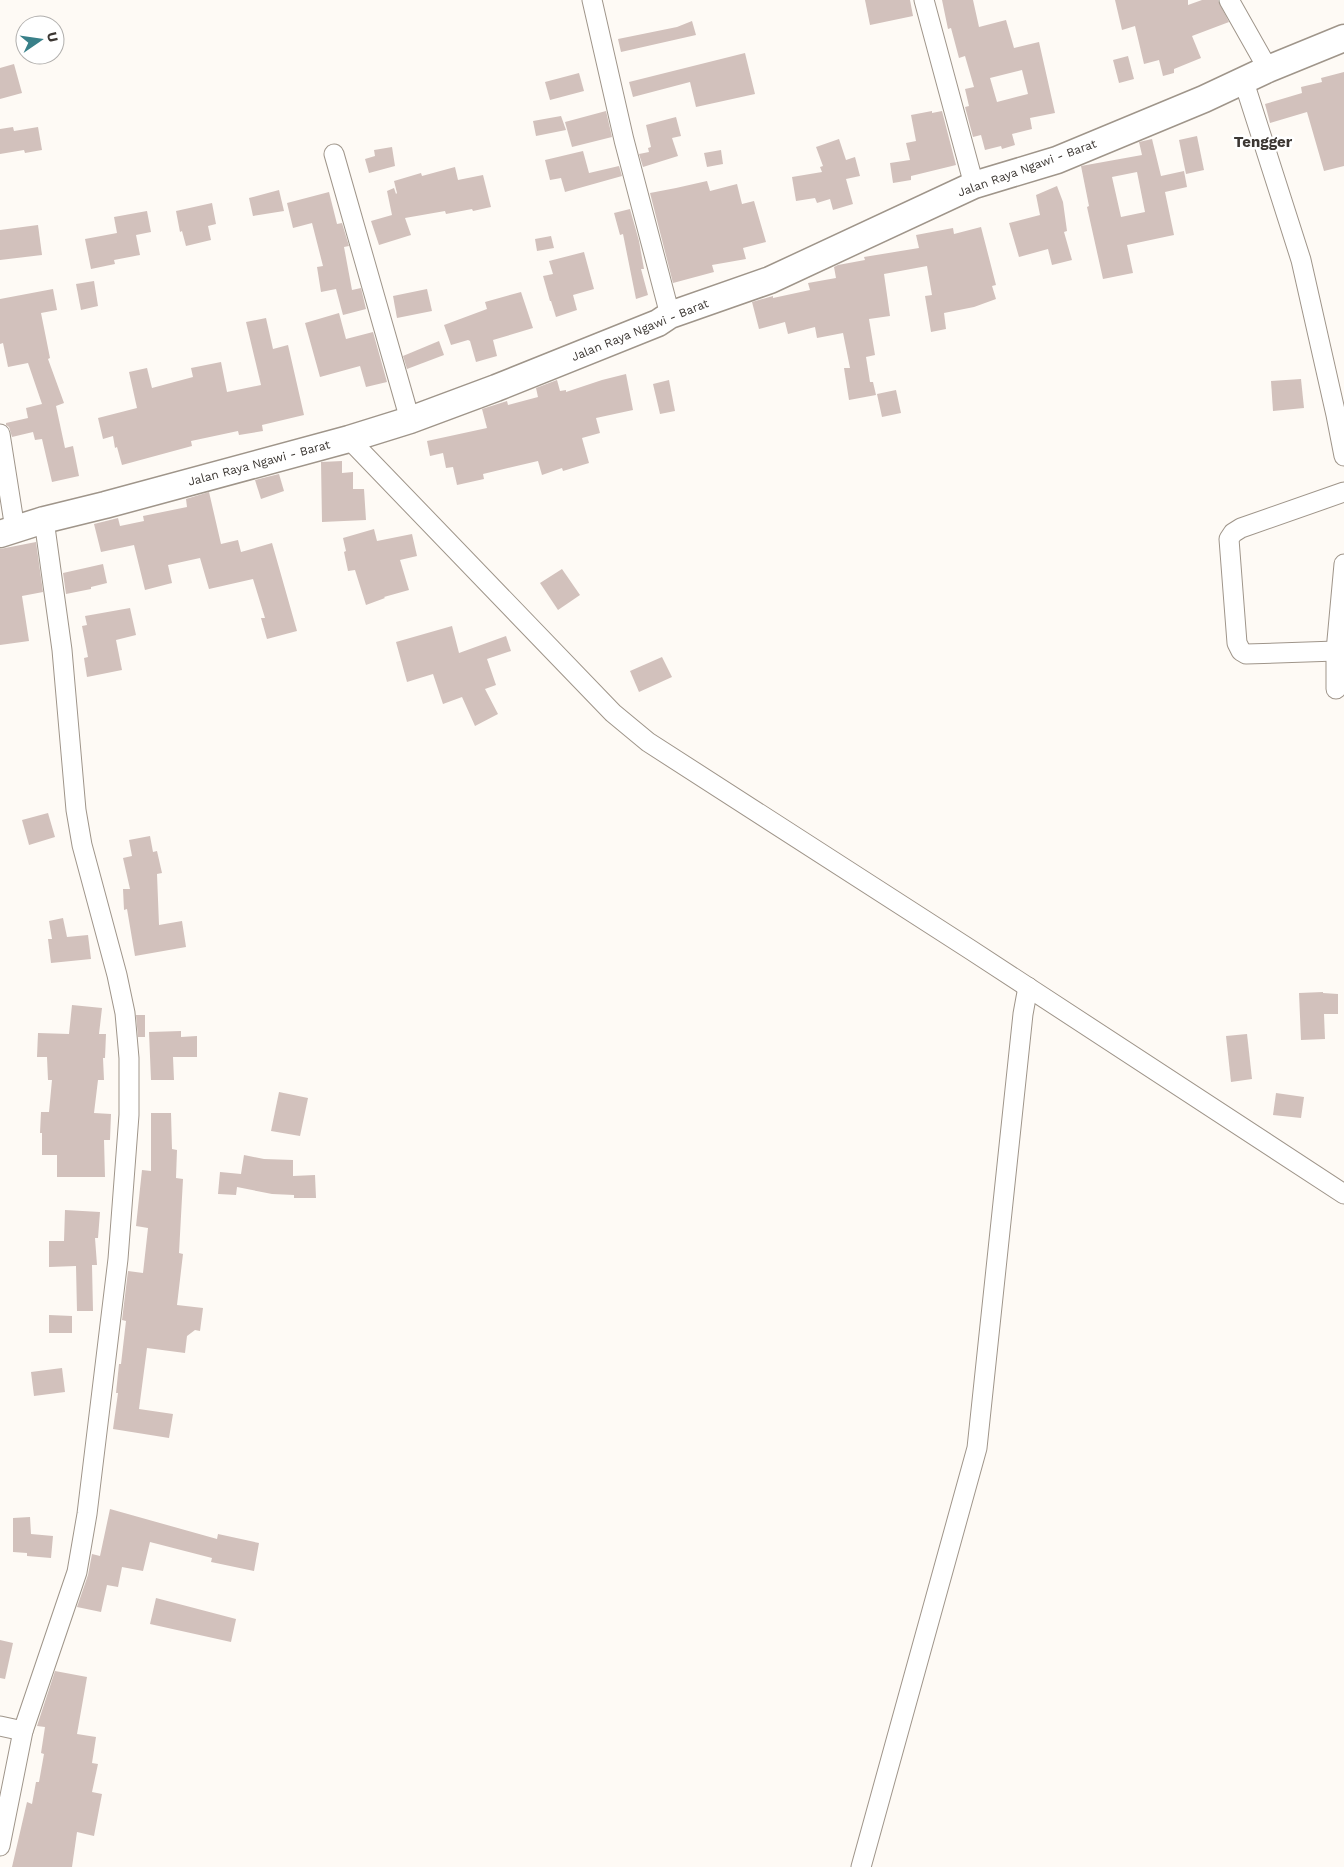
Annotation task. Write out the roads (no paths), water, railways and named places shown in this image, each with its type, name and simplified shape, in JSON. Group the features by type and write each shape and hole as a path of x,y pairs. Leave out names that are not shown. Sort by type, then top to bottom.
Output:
{"main road":[{"name":"Jalan Raya Ngawi - Barat","path":"8,532 44,520 350,439 410,420 598,348 658,323 670,315 770,280 974,184 1058,160 1344,38"}],"street":[{"path":"592,0 624,140 670,315"},
{"path":"924,0 974,184"},
{"path":"1229,0 1268,69"},
{"path":"1244,82 1301,260 1344,456"},
{"path":"334,154 410,420"},
{"path":"0,434 8,532"},
{"path":"350,439 629,728 1344,1194"},
{"path":"1336,652 1246,654 1240,651 1237,643 1229,540 1233,533 1241,528 1344,492"},
{"path":"0,1846 23,1731 77,1572 87,1514 117,1268 129,1115 129,1058 125,1013 118,975 82,845 76,810 62,650 44,520"},
{"path":"1336,689 1336,652 1344,564"},
{"path":"861,1867 977,1448 1023,1014 1028,987"},
{"path":"0,1726 23,1731"}],"district":[{"name":"Tengger","path":"1263,142"}]}
